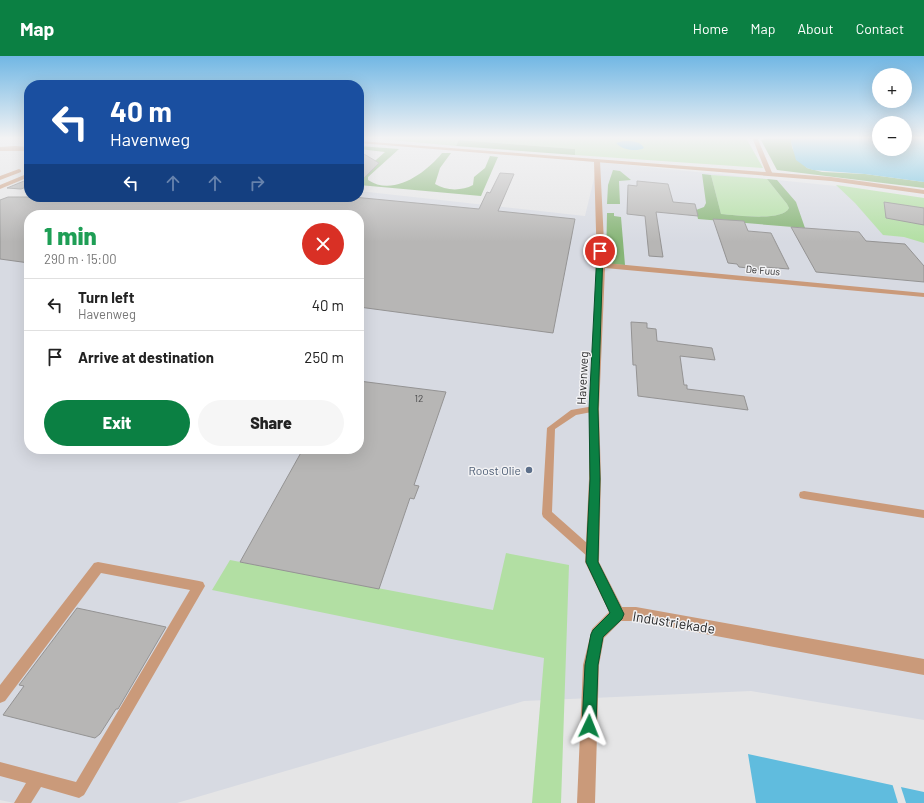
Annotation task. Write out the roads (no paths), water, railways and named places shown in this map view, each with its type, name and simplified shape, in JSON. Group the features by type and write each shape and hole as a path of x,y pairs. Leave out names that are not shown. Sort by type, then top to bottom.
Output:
{"street":[{"path":"0,178 17,172"},
{"name":"Havenweg","path":"597,172 601,265 594,409 595,479 592,562 618,614"},
{"path":"731,172 838,180 924,192"},
{"path":"0,187 24,177"},
{"name":"De Fuus","path":"601,265 924,295"},
{"name":"Industriekade","path":"586,803 591,665 597,634 618,614 644,616 924,667"}],"lane":[{"path":"592,554 547,514 551,428 574,412 594,409"},
{"path":"804,495 924,514"},
{"path":"0,696 98,567 199,586 79,790 0,769"},
{"path":"22,803 38,779"}],"water":[{"path":"837,172 924,172 924,182 865,174"},
{"path":"748,754 924,792 924,803 756,803"}],"place":[{"name":"Roost Olie","path":"529,470"}]}
